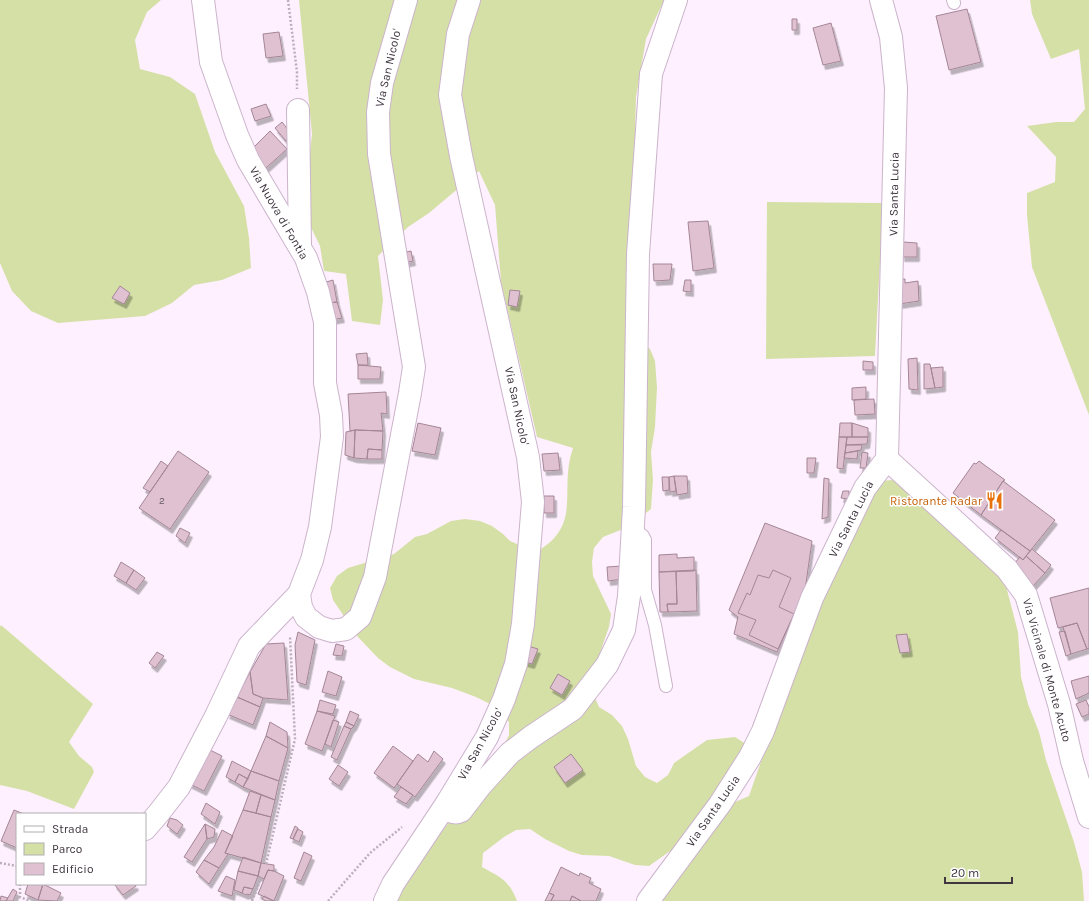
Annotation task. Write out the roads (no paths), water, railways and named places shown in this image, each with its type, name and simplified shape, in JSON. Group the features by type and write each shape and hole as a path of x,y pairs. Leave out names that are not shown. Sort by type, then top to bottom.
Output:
{"street":[{"name":"Via Nuova di Fontia","path":"203,0 211,62 237,135 248,160 306,258 318,292 325,322 325,383 331,415 332,437 320,527 300,600"},
{"name":"Via San Nicolo'","path":"300,600 306,617 320,627 332,631 346,629 360,617 375,577 410,394 414,367 379,154 378,112 382,83 406,0"},
{"name":"Via San Nicolo'","path":"385,901 394,884 447,803 487,737 504,699 516,664 523,616 533,502 528,457 461,156 450,95 458,34 469,0"},
{"path":"447,803 447,808 452,812 456,813 461,811 481,785 510,753 573,709 607,666 624,630 629,596 633,528 638,254 651,74 676,0"},
{"name":"Via Santa Lucia","path":"648,901 720,804 750,758 763,731 812,598 865,488 887,459 896,88 891,37 881,0"},
{"path":"298,110 300,246"},
{"name":"Via Vicinale di Monte Acuto","path":"887,459 1007,569 1026,595 1059,704 1072,761 1089,817"},
{"path":"146,828 179,787 216,716 249,646 300,600"}],"lane":[{"path":"633,528 643,536 644,540 645,590 655,625 666,686"}],"place":[{"name":"Ristorante Radar","path":"995,501"}]}
